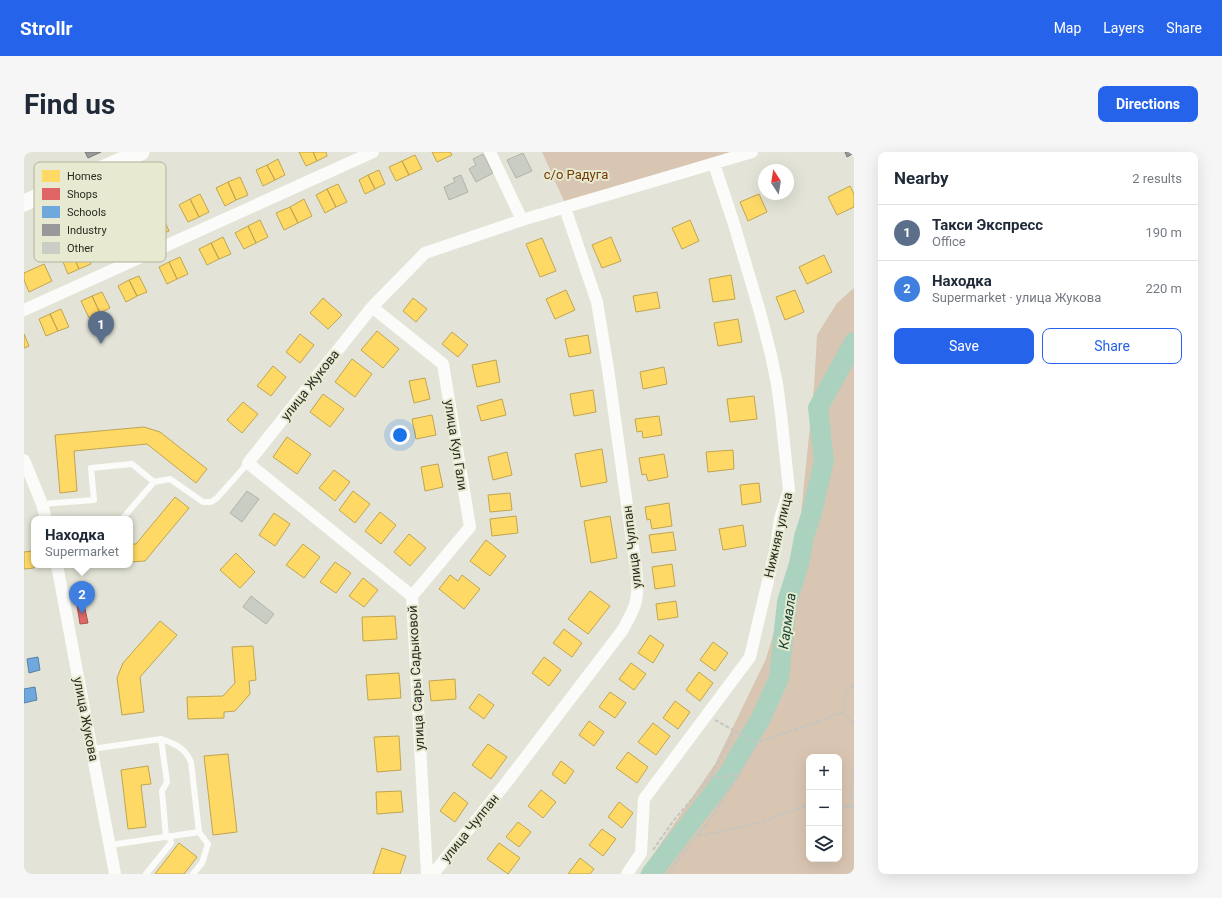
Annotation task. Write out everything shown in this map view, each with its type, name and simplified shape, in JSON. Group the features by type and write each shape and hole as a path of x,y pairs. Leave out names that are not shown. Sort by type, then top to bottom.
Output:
{"main road":[{"path":"119,162 142,152"},
{"path":"24,203 34,199"}],"street":[{"path":"166,246 373,152"},
{"path":"490,152 522,220"},
{"name":"улица Жукова","path":"248,463 372,306 425,253 522,220 752,152"},
{"name":"Нижняя улица","path":"627,874 642,853 644,799 750,657 776,547 780,519 789,490 780,406 771,355 755,297 714,164"},
{"name":"улица Чулпан","path":"433,874 511,776 622,631 631,615 637,599 638,576 597,302 565,208"},
{"path":"24,310 130,262"},
{"name":"улица Кул Гали","path":"372,306 443,364 470,527 412,596"},
{"path":"24,460 42,504 45,516"},
{"name":"улица Сары Садыковой","path":"248,463 412,596 427,874"},
{"name":"улица Жукова","path":"58,568 115,874"}],"lane":[{"path":"125,516 154,482 170,479 203,502 211,502 217,498 248,463"},
{"path":"42,504 94,500 91,468 132,464 154,482"},
{"path":"92,749 161,739 176,744 188,755 191,762 199,832 208,844 202,863 193,874"},
{"path":"161,739 167,782 162,791 166,837"},
{"path":"110,845 199,832"},
{"path":"146,874 171,843 170,838 166,837"}],"path":[{"path":"854,686 847,692 843,698 842,704 846,716 854,723"},
{"path":"667,874 712,817 759,742 844,712"},
{"path":"706,715 758,744"},
{"path":"649,856 674,820 710,778 735,731"},
{"path":"849,807 854,767"},
{"path":"710,778 738,775"},
{"path":"696,837 759,822 806,807"},
{"path":"842,807 854,807"}],"green space":[{"name":"с/о Радуга","path":"542,152 730,152 697,163 564,201"},
{"path":"854,288 854,874 640,874 715,764 766,659 797,553 814,387 817,335 837,303"}],"building: Homes":[{"path":"299,152 313,152 317,161 306,166"},
{"path":"313,152 326,152 327,156 317,161"},
{"path":"432,152 450,152 452,155 437,162"},
{"path":"415,155 422,169 409,175 402,161"},
{"path":"278,159 285,175 275,180 267,165"},
{"path":"402,161 409,175 396,181 389,167"},
{"path":"267,165 275,180 263,186 256,170"},
{"path":"379,170 385,184 375,189 368,175"},
{"path":"368,175 375,189 365,194 359,180"},
{"path":"240,177 248,195 236,200 228,182"},
{"path":"228,182 236,200 225,206 216,188"},
{"path":"338,184 347,202 336,207 327,189"},
{"path":"850,186 854,194 854,207 837,215 828,197"},
{"path":"327,189 336,207 325,213 316,195"},
{"path":"200,194 209,212 199,217 190,199"},
{"path":"758,194 758,200 762,200 767,212 748,221 740,202"},
{"path":"190,199 199,217 188,222 179,205"},
{"path":"304,199 312,216 298,223 290,207"},
{"path":"290,207 298,223 284,230 276,213"},
{"path":"260,220 268,237 256,243 248,226"},
{"path":"690,220 699,241 682,249 672,228"},
{"path":"166,224 169,231 166,232"},
{"path":"248,226 256,243 244,249 235,233"},
{"path":"223,237 231,254 219,259 211,243"},
{"path":"611,237 621,261 602,268 592,245"},
{"path":"542,238 556,271 540,277 526,244"},
{"path":"211,243 219,259 207,265 199,249"},
{"path":"824,255 832,272 807,284 799,267"},
{"path":"180,257 188,274 177,279 169,262"},
{"path":"63,262 76,262 79,269 68,274"},
{"path":"76,262 90,262 91,264 79,269"},
{"path":"169,262 177,279 167,284 159,267"},
{"path":"44,264 52,281 29,292 24,280 24,273"},
{"path":"731,275 735,299 713,302 709,279"},
{"path":"139,276 147,292 137,296 129,280"},
{"path":"129,280 137,296 126,302 118,286"},
{"path":"566,290 575,310 555,319 546,299"},
{"path":"795,290 804,312 785,320 776,297"},
{"path":"102,292 110,308 100,313 92,296"},
{"path":"657,292 660,308 636,312 633,296"},
{"path":"92,296 100,313 89,318 81,301"},
{"path":"323,298 342,315 328,329 310,313"},
{"path":"413,298 427,309 416,322 403,311"},
{"path":"61,309 69,327 58,331 50,314"},
{"path":"50,314 58,331 46,336 39,319"},
{"path":"738,319 742,342 718,346 714,323"},
{"path":"377,331 399,349 383,368 361,350"},
{"path":"452,332 468,345 458,357 442,344"},
{"path":"24,334 29,346 24,348"},
{"path":"300,334 314,345 300,363 286,352"},
{"path":"588,335 591,353 569,357 565,339"},
{"path":"352,359 372,374 355,397 335,382"},
{"path":"496,360 500,382 477,387 472,365"},
{"path":"273,366 286,377 271,396 257,386"},
{"path":"664,367 667,384 643,389 640,372"},
{"path":"425,378 430,399 414,403 409,381"},
{"path":"593,390 596,412 574,416 570,394"},
{"path":"323,394 344,409 330,427 310,412"},
{"path":"754,396 757,419 730,422 727,399"},
{"path":"502,399 506,415 481,421 477,406"},
{"path":"243,402 258,414 242,433 227,420"},
{"path":"432,415 436,435 416,439 412,419"},
{"path":"659,416 662,435 643,438 642,431 637,432 635,419"},
{"path":"144,427 160,432 207,469 196,483 147,444 74,451 77,491 60,493 55,435"},
{"path":"287,437 311,454 297,474 273,457"},
{"path":"602,449 607,482 581,487 575,454"},
{"path":"733,450 734,469 708,472 706,452"},
{"path":"507,452 512,475 493,480 488,457"},
{"path":"664,454 668,477 648,481 646,474 642,475 639,458"},
{"path":"438,464 443,487 425,491 421,467"},
{"path":"334,470 350,482 335,501 319,488"},
{"path":"759,483 761,502 742,505 740,485"},
{"path":"353,491 370,504 355,523 339,510"},
{"path":"510,493 512,510 490,512 488,495"},
{"path":"175,497 189,508 145,561 133,562 133,544 136,544"},
{"path":"669,503 672,526 652,529 650,519 647,520 645,507"},
{"path":"380,512 396,525 381,544 365,531"},
{"path":"274,513 290,524 275,546 259,535"},
{"path":"516,516 518,533 492,536 490,519"},
{"path":"610,516 617,558 591,563 584,521"},
{"path":"743,525 746,546 723,550 719,529"},
{"path":"673,532 676,550 652,553 649,535"},
{"path":"409,534 426,548 410,566 394,552"},
{"path":"486,540 506,556 490,576 470,561"},
{"path":"303,544 320,557 304,578 286,565"},
{"path":"31,551 31,568 34,568 24,569 24,552"},
{"path":"236,553 255,572 240,588 220,570"},
{"path":"335,562 351,573 336,593 320,582"},
{"path":"672,564 675,586 655,589 652,567"},
{"path":"450,575 458,581 462,575 480,589 464,609 439,589"},
{"path":"363,578 378,590 364,607 349,596"},
{"path":"590,591 610,606 588,634 568,619"},
{"path":"676,601 678,617 658,620 656,604"},
{"path":"395,616 397,639 363,641 362,617"},
{"path":"160,621 177,635 140,677 144,712 122,715 117,678 123,663"},
{"path":"564,629 582,643 572,657 553,643"},
{"path":"650,635 664,645 653,663 638,653"},
{"path":"713,642 728,653 715,671 700,660"},
{"path":"253,646 256,680 249,681 250,694 235,711 224,712 224,718 188,719 187,697 223,696 235,683 232,647"},
{"path":"544,657 561,670 549,686 532,673"},
{"path":"631,663 646,674 634,690 619,679"},
{"path":"699,672 713,683 700,701 686,690"},
{"path":"399,673 401,698 368,700 366,675"},
{"path":"455,679 456,699 431,701 429,681"},
{"path":"610,692 626,703 615,718 599,707"},
{"path":"479,694 494,705 484,719 469,708"},
{"path":"675,701 690,712 678,729 663,718"},
{"path":"589,721 604,732 594,746 579,735"},
{"path":"653,723 670,736 656,755 638,742"},
{"path":"399,736 401,770 377,772 374,737"},
{"path":"488,744 507,757 491,779 472,765"},
{"path":"628,752 648,767 637,783 616,768"},
{"path":"228,754 237,832 213,835 204,756"},
{"path":"561,761 574,771 565,784 552,774"},
{"path":"148,766 151,784 141,785 146,827 128,829 121,770"},
{"path":"541,790 556,802 543,818 528,806"},
{"path":"401,791 403,812 377,814 376,792"},
{"path":"454,792 468,803 455,822 440,811"},
{"path":"619,802 633,813 622,828 608,817"},
{"path":"518,822 531,832 519,847 506,837"},
{"path":"602,829 616,839 603,856 589,845"},
{"path":"179,843 197,857 184,874 155,874"},
{"path":"499,843 520,858 508,874 487,859"},
{"path":"382,848 406,856 400,874 373,874"},
{"path":"580,858 594,869 590,874 568,874"}],"building: Shops":[{"path":"84,604 88,623 80,624 77,605"}],"building: Schools":[{"path":"38,657 40,670 29,673 27,659"},
{"path":"35,687 37,700 24,703 24,689"}],"building: Industry":[{"path":"85,152 101,152 88,158"},
{"path":"845,152 854,152 854,153 847,157"}],"building: Other":[{"path":"523,153 532,171 516,178 507,160"},
{"path":"483,154 493,173 476,182 469,169 476,165 473,159"},
{"path":"461,175 468,192 449,200 444,187 455,182 453,178"},
{"path":"247,491 259,499 242,522 230,513"},
{"path":"251,596 274,614 266,624 243,607"}],"waterway":[{"name":"Кармала","path":"651,874 731,770 761,718 779,678 787,602 799,564 804,537 812,512 824,461 818,408 854,342"}],"place":[{"name":"Такси Экспресс","path":"101,344"},
{"name":"Находка","path":"82,614"}]}
